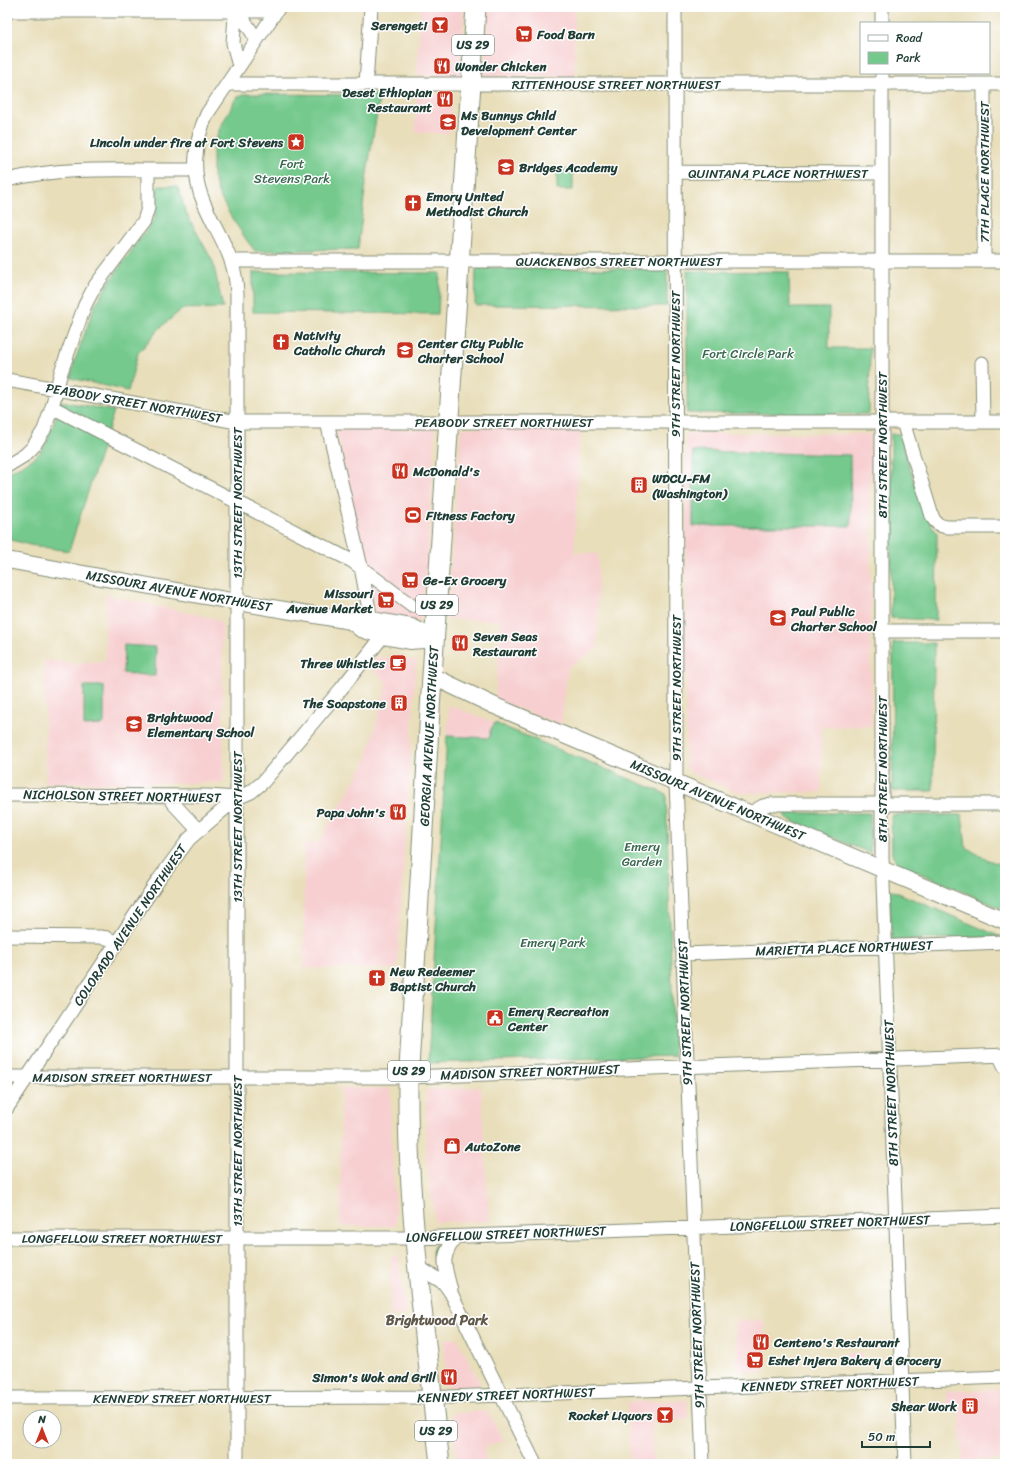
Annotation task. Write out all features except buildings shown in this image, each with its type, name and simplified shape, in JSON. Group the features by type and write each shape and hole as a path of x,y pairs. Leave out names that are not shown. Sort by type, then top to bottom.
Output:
{"highway":[{"name":"GEORGIA AVENUE NORTHWEST","path":"440,1464 415,1238 409,1158 408,1077 432,676 476,7"}],"main road":[{"name":"MISSOURI AVENUE NORTHWEST","path":"7,560 351,621 362,618 412,627 435,639"},
{"name":"MISSOURI AVENUE NORTHWEST","path":"351,621 361,629 383,636 410,641 435,639"},
{"name":"MISSOURI AVENUE NORTHWEST","path":"432,676 495,706 1005,921"}],"street":[{"path":"366,84 372,7"},
{"name":"9TH STREET NORTHWEST","path":"675,7 676,782 703,1464"},
{"path":"882,7 882,22"},
{"path":"238,9 257,40"},
{"path":"238,9 235,16 233,43 239,66"},
{"path":"7,11 278,9"},
{"name":"13TH STREET NORTHWEST","path":"237,1464 237,291 232,261 224,241 203,202 198,186 196,149 203,124 210,108 278,9"},
{"name":"RITTENHOUSE STREET NORTHWEST","path":"227,84 675,83 882,78 1005,84"},
{"name":"8TH STREET NORTHWEST","path":"882,78 881,631 883,870 905,1464"},
{"name":"7TH PLACE NORTHWEST","path":"984,84 984,261"},
{"path":"7,466 33,447 44,430 66,358 89,297 144,221 148,208 148,170"},
{"path":"7,180 46,173 69,171 196,170"},
{"name":"QUINTANA PLACE NORTHWEST","path":"675,172 882,173"},
{"name":"QUACKENBOS STREET NORTHWEST","path":"232,261 1005,261"},
{"path":"982,363 983,422"},
{"name":"PEABODY STREET NORTHWEST","path":"7,380 237,422 1005,422"},
{"path":"52,407 361,567 412,606"},
{"path":"327,422 361,567 371,620"},
{"path":"903,422 932,516 936,523 947,527 1005,527"},
{"path":"881,631 1005,631"},
{"name":"COLORADO AVENUE NORTHWEST","path":"7,1108 178,852 198,830 237,798 251,792 263,782 374,650 383,636"},
{"name":"NICHOLSON STREET NORTHWEST","path":"7,795 208,796 237,798"},
{"path":"170,796 172,802 198,830"},
{"path":"749,814 763,806 771,804 1005,804"},
{"path":"7,936 100,937 107,938 117,943"},
{"name":"MARIETTA PLACE NORTHWEST","path":"683,954 1005,942"},
{"path":"1002,1055 1005,1067"},
{"name":"MADISON STREET NORTHWEST","path":"7,1077 408,1077 1002,1055"},
{"name":"LONGFELLOW STREET NORTHWEST","path":"7,1238 415,1238 1005,1216"},
{"path":"451,1293 444,1260 446,1250 456,1237"},
{"path":"418,1267 444,1283 451,1293 535,1464"},
{"name":"KENNEDY STREET NORTHWEST","path":"7,1398 432,1398 1005,1377"}],"shaded area":[{"path":"420,7 464,7 461,78 417,76"},
{"path":"488,7 574,7 575,77 484,76"},
{"path":"452,94 449,134 415,132 417,95"},
{"path":"580,427 574,552 598,554 597,649 568,667 561,725 495,699 501,621 447,619 461,428"},
{"path":"336,429 435,429 427,571 420,622 375,614"},
{"name":"Paul Public Charter School","path":"686,433 870,434 871,726 821,727 821,792 740,793 691,773 686,767"},
{"name":"Brightwood Elementary School","path":"106,595 217,619 222,624 224,783 46,783 44,661 58,661 80,665 81,662 105,661"},
{"path":"377,657 416,660 397,969 304,968 304,845 319,842 366,761 387,683 369,666"},
{"path":"449,705 495,723 490,730 489,738 447,736"},
{"path":"481,1087 489,1221 435,1222 426,1155 426,1090"},
{"path":"341,1088 391,1089 391,1136 395,1226 340,1226"},
{"path":"391,1255 398,1255 406,1315 390,1315"},
{"path":"764,1320 765,1371 737,1372 735,1321"},
{"path":"457,1338 481,1385 447,1387 444,1340"},
{"path":"846,1353 862,1353 863,1367 846,1367"},
{"path":"1005,1390 1005,1459 962,1461 960,1407 946,1407 946,1391"},
{"path":"687,1400 688,1419 651,1421 653,1464 630,1464 627,1402"},
{"path":"487,1411 504,1440 484,1447 486,1464 457,1464 452,1413"}],"green space":[{"name":"Fort Stevens Park","path":"245,94 380,95 367,173 358,249 255,251 248,242 219,195 213,175 213,149 220,128 236,98"},
{"path":"557,170 573,170 573,190 557,190"},
{"path":"159,186 176,186 179,190 186,213 213,262 223,308 182,309 160,328 138,353 128,391 71,378 74,363 95,305 112,278 155,218 157,189"},
{"path":"476,268 665,269 667,272 667,306 475,305"},
{"name":"Fort Circle Park","path":"687,271 789,272 790,308 829,308 829,348 870,348 869,414 687,413"},
{"path":"253,272 440,273 438,314 253,312"},
{"path":"60,401 114,411 69,551 30,545 7,539 7,472 34,458 41,450 52,430"},
{"path":"891,434 900,434 923,512 937,533 936,620 891,618"},
{"path":"693,451 850,455 851,526 693,526"},
{"path":"893,643 934,643 933,791 892,791"},
{"path":"124,645 156,647 155,676 123,673"},
{"path":"84,686 104,686 104,723 102,725 84,726"},
{"name":"Emery Park","path":"495,723 666,794 674,1056 428,1063 447,736 490,738 490,730"},
{"path":"785,813 870,813 870,853 785,818"},
{"path":"891,815 962,815 966,847 989,860 1000,864 1005,864 1005,910 897,863 892,854"},
{"path":"889,889 1001,937 892,940"},
{"path":"439,1245 441,1248 438,1264 434,1262 432,1252 434,1246"}],"place":[{"name":"Serengeti","path":"440,25"},
{"name":"Food Barn","path":"524,34"},
{"name":"Wonder Chicken","path":"442,66"},
{"name":"Deset Ethiopian Restaurant","path":"445,99"},
{"name":"Ms Bunnys Child Development Center","path":"448,122"},
{"name":"Lincoln under fire at Fort Stevens","path":"296,142"},
{"name":"Bridges Academy","path":"506,167"},
{"name":"Emory United Methodist Church","path":"413,203"},
{"name":"Nativity Catholic Church","path":"281,342"},
{"name":"Center City Public Charter School","path":"405,350"},
{"name":"McDonald's","path":"400,471"},
{"name":"WDCU-FM (Washington)","path":"639,485"},
{"name":"Fitness Factory","path":"413,515"},
{"name":"Ge-Ex Grocery","path":"410,580"},
{"name":"Missouri Avenue Market","path":"386,600"},
{"name":"Paul Public Charter School","path":"778,618"},
{"name":"Seven Seas Restaurant","path":"460,643"},
{"name":"Three Whistles","path":"398,663"},
{"name":"The Soapstone","path":"399,703"},
{"name":"Brightwood Elementary School","path":"134,724"},
{"name":"Papa John's","path":"398,812"},
{"name":"New Redeemer Baptist Church","path":"377,978"},
{"name":"Emery Recreation Center","path":"495,1018"},
{"name":"AutoZone","path":"452,1146"},
{"name":"Centeno's Restaurant","path":"761,1342"},
{"name":"Eshet Injera Bakery & Grocery","path":"755,1360"},
{"name":"Simon's Wok and Grill","path":"449,1377"},
{"name":"Shear Work","path":"970,1406"},
{"name":"Rocket Liquors","path":"665,1415"}],"district":[{"name":"Brightwood Park","path":"437,1320"}],"park label":[{"name":"Emery Garden","path":"642,854"}]}
